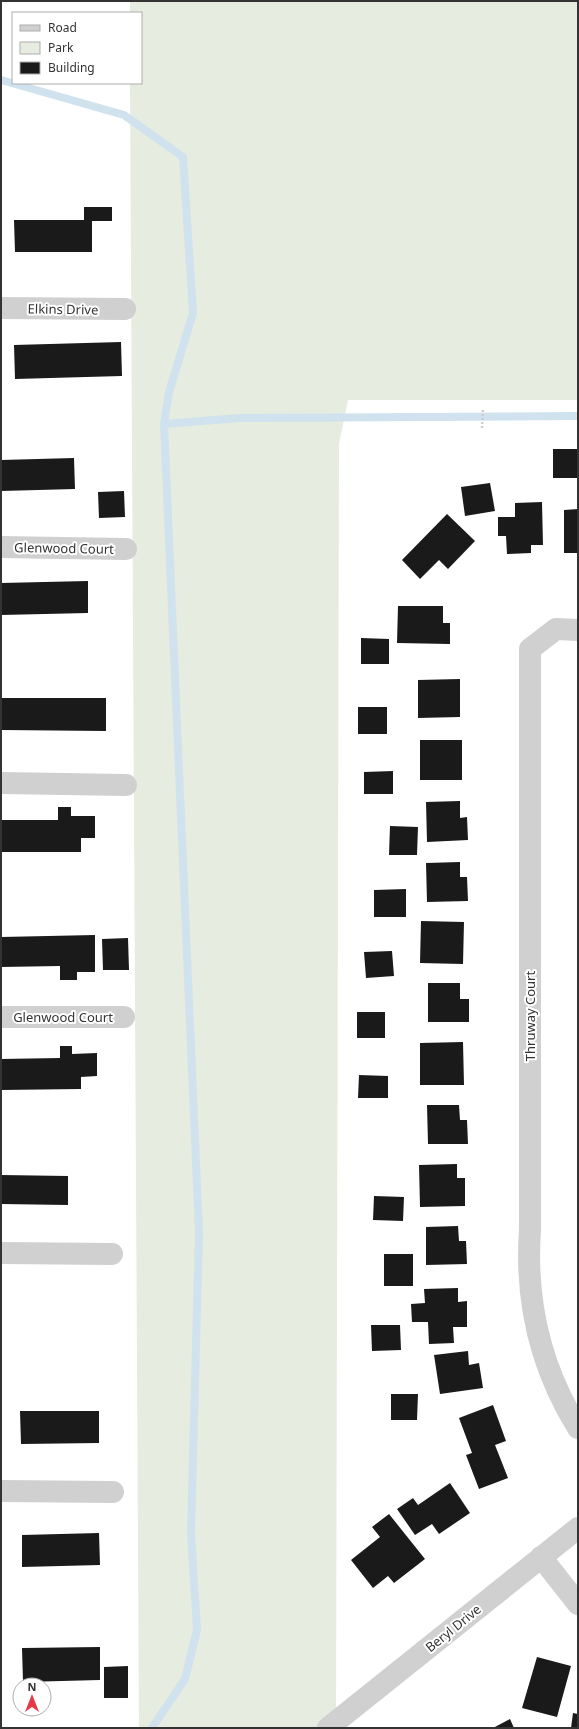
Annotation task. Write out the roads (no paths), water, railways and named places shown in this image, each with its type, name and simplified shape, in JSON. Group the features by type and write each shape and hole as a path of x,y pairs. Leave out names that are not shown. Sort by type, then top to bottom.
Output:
{"street":[{"name":"Elkins Drive","path":"1,308 125,309"},
{"name":"Glenwood Court","path":"1,547 126,549"},
{"name":"Thruway Court","path":"578,630 556,629 530,649 530,1230 528,1281 537,1332 546,1364 565,1408 578,1428"},
{"path":"1,783 126,785"},
{"name":"Glenwood Court","path":"1,1017 124,1017"},
{"path":"1,1253 112,1254"},
{"path":"1,1491 113,1492"},
{"name":"Beryl Drive","path":"328,1728 578,1528"},
{"path":"541,1557 578,1604"}],"waterway":[{"path":"1,80 12,83"},
{"path":"15,84 124,115 183,157 193,313 169,392 164,424 199,1232 191,1533 197,1630 185,1679 152,1728"},
{"path":"164,424 239,418 578,416"}]}
